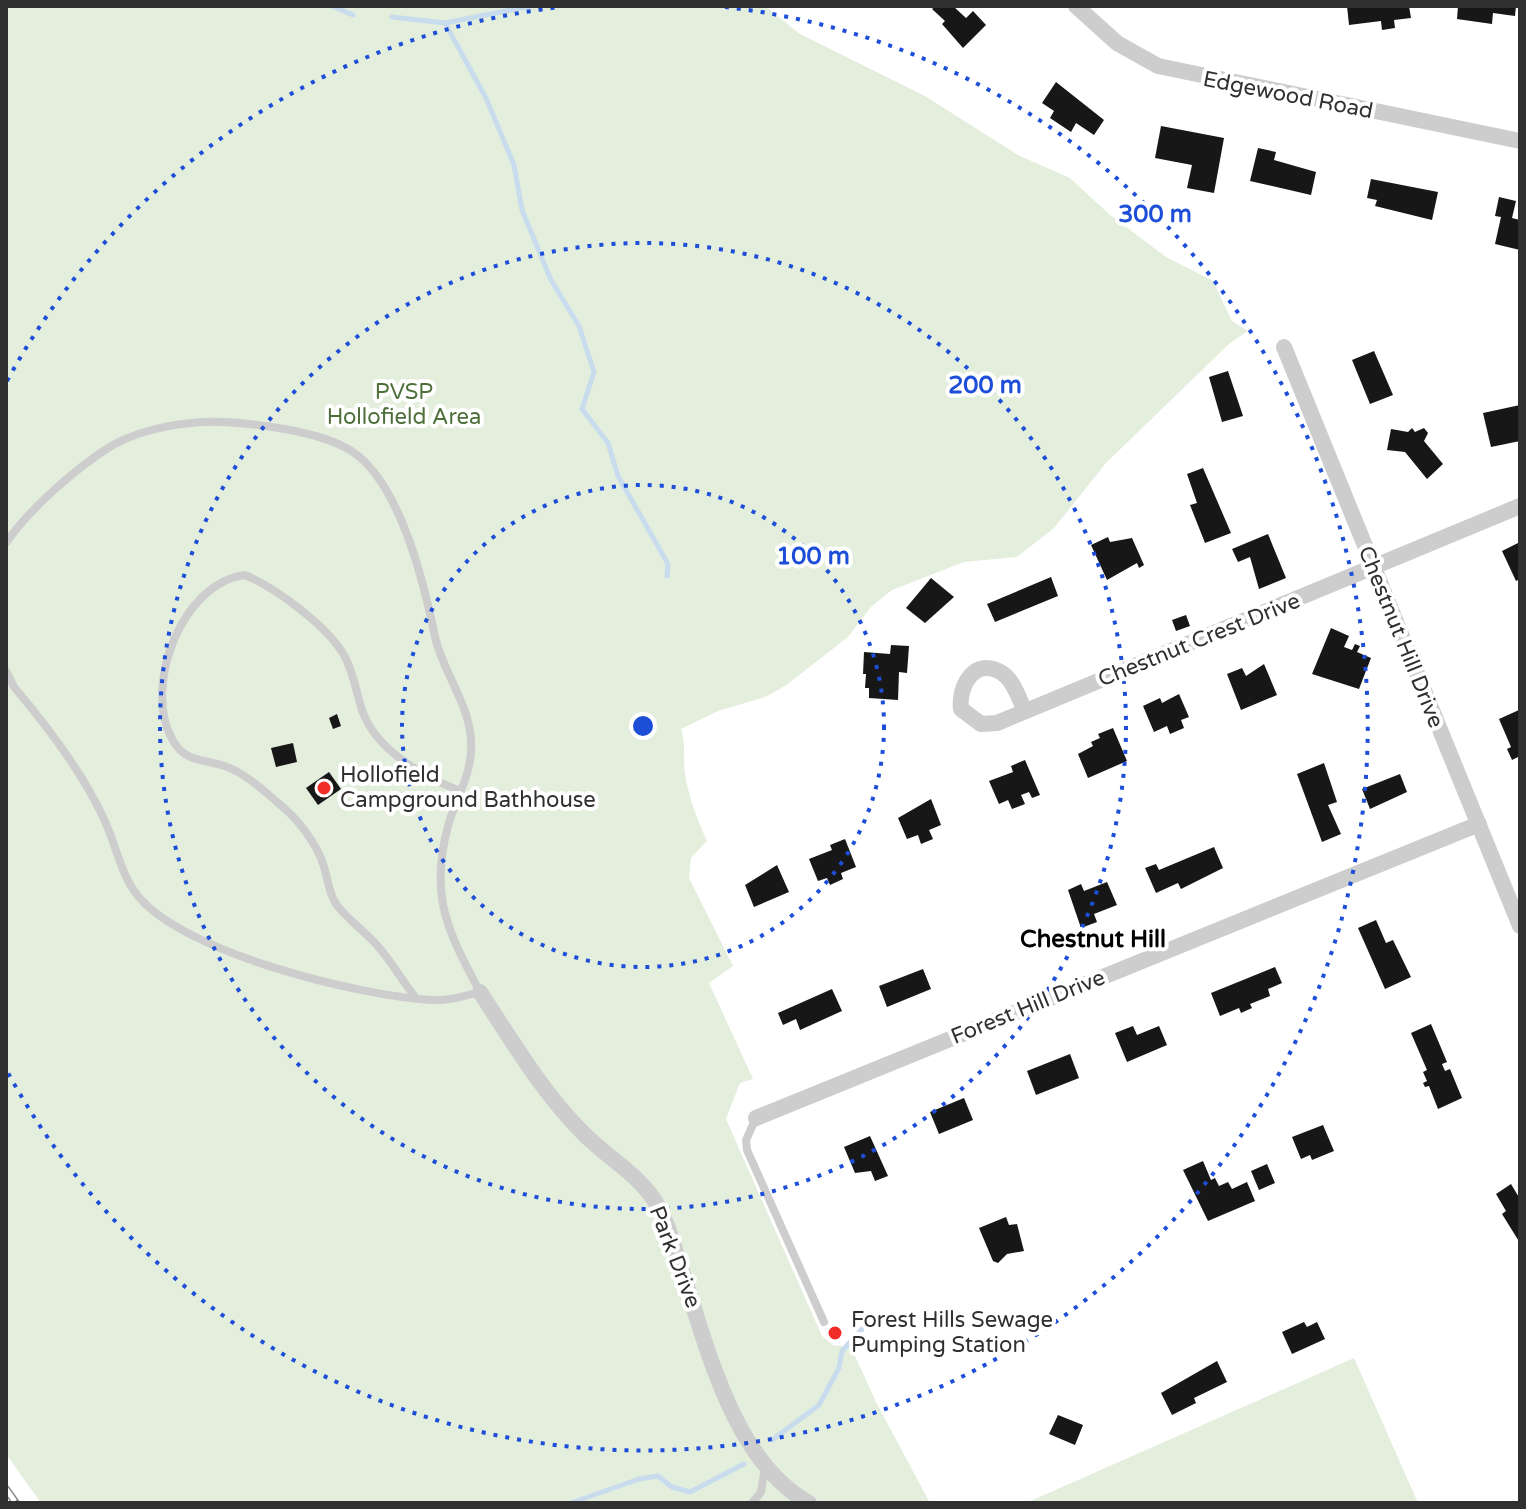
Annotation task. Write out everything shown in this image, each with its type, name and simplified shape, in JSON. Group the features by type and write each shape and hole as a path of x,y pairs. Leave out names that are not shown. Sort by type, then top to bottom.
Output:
{"street":[{"name":"Edgewood Road","path":"1076,6 1139,58 1185,75 1520,141"},
{"name":"Chestnut Hill Drive","path":"1284,347 1520,926"},
{"name":"Chestnut Crest Drive","path":"1025,711 1005,675 984,669 972,673 959,695 961,709 971,720 981,724 997,723 1373,570 1520,506"},
{"name":"Forest Hill Drive","path":"756,1118 1479,824"},
{"name":"Park Drive","path":"480,992 550,1097 586,1136 631,1173 659,1207 729,1404 765,1467 788,1491 809,1503"}],"lane":[{"path":"6,543 16,528 95,458 114,444 143,434 217,422 252,423 319,438 350,450 378,478 418,566 435,621 435,636 466,715 472,749 448,827 440,873 440,905 449,934 480,992 456,998 415,997 331,985 242,955 180,928 155,913 126,877 105,821 81,776 14,687 6,671"},
{"path":"415,997 379,947 336,905 323,862 287,810 229,767 194,761 181,753 172,739 162,708 163,679 182,624 200,599 218,583 245,575 259,581 326,634 343,654 363,714 400,759 420,775 460,791"},
{"path":"756,1118 746,1140 747,1150 824,1322"},
{"path":"752,1503 761,1492 765,1467"}],"green space":[{"name":"PVSP Hollofield Area","path":"6,6 765,6 800,34 925,96 1018,155 1070,178 1109,214 1166,257 1213,281 1232,321 1248,331 1230,343 1106,463 1054,528 1017,557 964,562 892,590 871,607 848,637 785,686 765,697 718,711 681,729 687,783 707,841 691,858 689,878 733,966 709,983 753,1079 740,1083 726,1119 822,1336 833,1345 851,1347 876,1402 930,1503 41,1503 6,1454"},
{"path":"1354,1358 1418,1503 1026,1503"}],"building":[{"path":"935,6 953,6 966,18 973,11 986,25 963,48 942,24 945,21 932,9"},
{"path":"1347,6 1409,6 1411,18 1394,20 1395,28 1382,30 1381,21 1349,25"},
{"path":"1458,6 1516,6 1515,16 1493,13 1492,24 1457,19"},
{"path":"1056,82 1104,120 1094,135 1076,123 1071,132 1050,118 1054,111 1042,103"},
{"path":"1161,126 1224,138 1214,193 1187,188 1192,165 1155,158"},
{"path":"1258,148 1276,152 1274,160 1316,172 1311,195 1250,181"},
{"path":"1371,179 1438,192 1432,220 1375,206 1377,200 1367,198"},
{"path":"1499,197 1516,201 1512,218 1520,220 1520,250 1495,244 1501,217 1495,216"},
{"path":"1374,351 1393,395 1370,404 1352,360"},
{"path":"1228,371 1243,416 1222,422 1209,377"},
{"path":"1520,405 1520,441 1491,447 1483,413"},
{"path":"1412,428 1415,432 1424,428 1428,433 1424,441 1443,464 1427,479 1405,452 1387,450 1391,429 1408,432"},
{"path":"1203,468 1231,533 1205,543 1190,505 1197,503 1187,474"},
{"path":"1268,534 1286,578 1259,589 1250,557 1238,562 1232,549"},
{"path":"1108,537 1110,542 1132,538 1144,565 1139,568 1137,563 1107,580 1091,545"},
{"path":"1520,542 1520,579 1516,581 1502,551"},
{"path":"1051,577 1058,596 995,622 987,604"},
{"path":"931,578 954,597 925,623 906,608"},
{"path":"1186,615 1190,626 1176,631 1172,620"},
{"path":"1331,628 1349,636 1344,647 1352,650 1355,644 1360,646 1357,652 1371,658 1359,689 1312,674"},
{"path":"891,645 909,646 907,673 899,672 898,700 869,698 869,688 865,688 866,674 863,674 864,652 890,654"},
{"path":"1264,664 1277,695 1241,710 1227,674 1242,668 1246,676"},
{"path":"1179,694 1189,717 1181,720 1184,728 1170,734 1167,726 1154,732 1143,706 1160,698 1162,703"},
{"path":"1519,710 1520,756 1512,760 1507,749 1511,747 1499,719"},
{"path":"337,714 341,726 333,729 329,718"},
{"path":"1113,728 1127,761 1088,778 1078,754 1093,746 1091,742 1100,738 1098,734"},
{"path":"293,743 297,762 276,767 271,748"},
{"path":"1025,760 1040,795 1032,798 1029,792 1021,795 1025,804 1012,809 1008,800 999,804 989,781 1013,772 1011,766"},
{"path":"1324,763 1337,802 1328,805 1341,834 1322,842 1297,774"},
{"name":"Hollofield Campground Bathhouse","path":"329,772 341,789 318,805 306,788"},
{"path":"1400,774 1407,792 1370,809 1362,789"},
{"path":"931,799 941,825 929,830 933,839 921,844 918,835 907,839 898,818"},
{"path":"845,839 856,867 841,873 843,879 830,885 827,878 818,881 809,859 832,850 830,845"},
{"path":"1214,847 1223,868 1181,889 1178,883 1156,893 1145,868 1156,864 1159,870"},
{"path":"777,865 789,892 754,907 745,885"},
{"path":"1107,882 1117,905 1094,914 1097,922 1081,928 1068,890 1081,884 1084,891"},
{"path":"1376,920 1386,943 1393,940 1411,977 1385,989 1358,928"},
{"path":"1275,967 1282,983 1268,989 1270,996 1250,1004 1252,1008 1241,1013 1239,1008 1220,1016 1211,993"},
{"path":"923,969 931,989 887,1007 879,986"},
{"path":"832,989 842,1011 800,1030 796,1019 783,1025 778,1013"},
{"path":"1431,1024 1447,1062 1442,1064 1445,1071 1450,1069 1462,1098 1438,1109 1429,1086 1425,1087 1423,1083 1427,1081 1423,1072 1427,1070 1411,1033"},
{"path":"1133,1026 1137,1035 1159,1026 1167,1045 1127,1062 1115,1033"},
{"path":"1070,1054 1079,1078 1036,1095 1027,1071"},
{"path":"964,1098 973,1120 939,1134 930,1112"},
{"path":"1323,1125 1334,1151 1312,1160 1310,1155 1301,1159 1292,1137"},
{"path":"870,1136 888,1176 875,1181 871,1171 855,1173 844,1147"},
{"path":"1203,1161 1211,1180 1215,1178 1219,1186 1228,1182 1232,1189 1247,1182 1255,1201 1208,1221 1183,1170"},
{"path":"1267,1164 1275,1183 1259,1190 1251,1171"},
{"path":"1511,1184 1520,1199 1520,1243 1502,1214 1506,1211 1496,1194"},
{"path":"1006,1217 1009,1225 1017,1224 1024,1251 1007,1254 998,1263 993,1261 979,1228"},
{"path":"1304,1322 1307,1327 1317,1322 1325,1339 1292,1354 1282,1332"},
{"name":"Forest Hills Sewage Pumping Station","path":"840,1326 844,1334 830,1339 827,1332"},
{"path":"1217,1361 1227,1382 1194,1398 1196,1403 1172,1415 1161,1393"},
{"path":"1058,1415 1083,1425 1075,1445 1049,1434"}],"waterway":[{"path":"332,6 353,15"},
{"path":"392,17 445,23 531,6"},
{"path":"445,23 486,98 514,165 522,210 551,280 579,326 594,372 582,409 608,443 618,476 668,564 667,576"},
{"path":"772,1440 819,1405 839,1368 842,1351 862,1329"},
{"path":"571,1503 639,1479 658,1476 672,1487 690,1492 744,1464"}],"railway":[{"path":"6,1489 16,1503"}],"place":[{"name":"Hollofield Campground Bathhouse","path":"324,788"},
{"name":"Forest Hills Sewage Pumping Station","path":"835,1333"}],"district":[{"name":"Chestnut Hill","path":"1093,939"}]}
